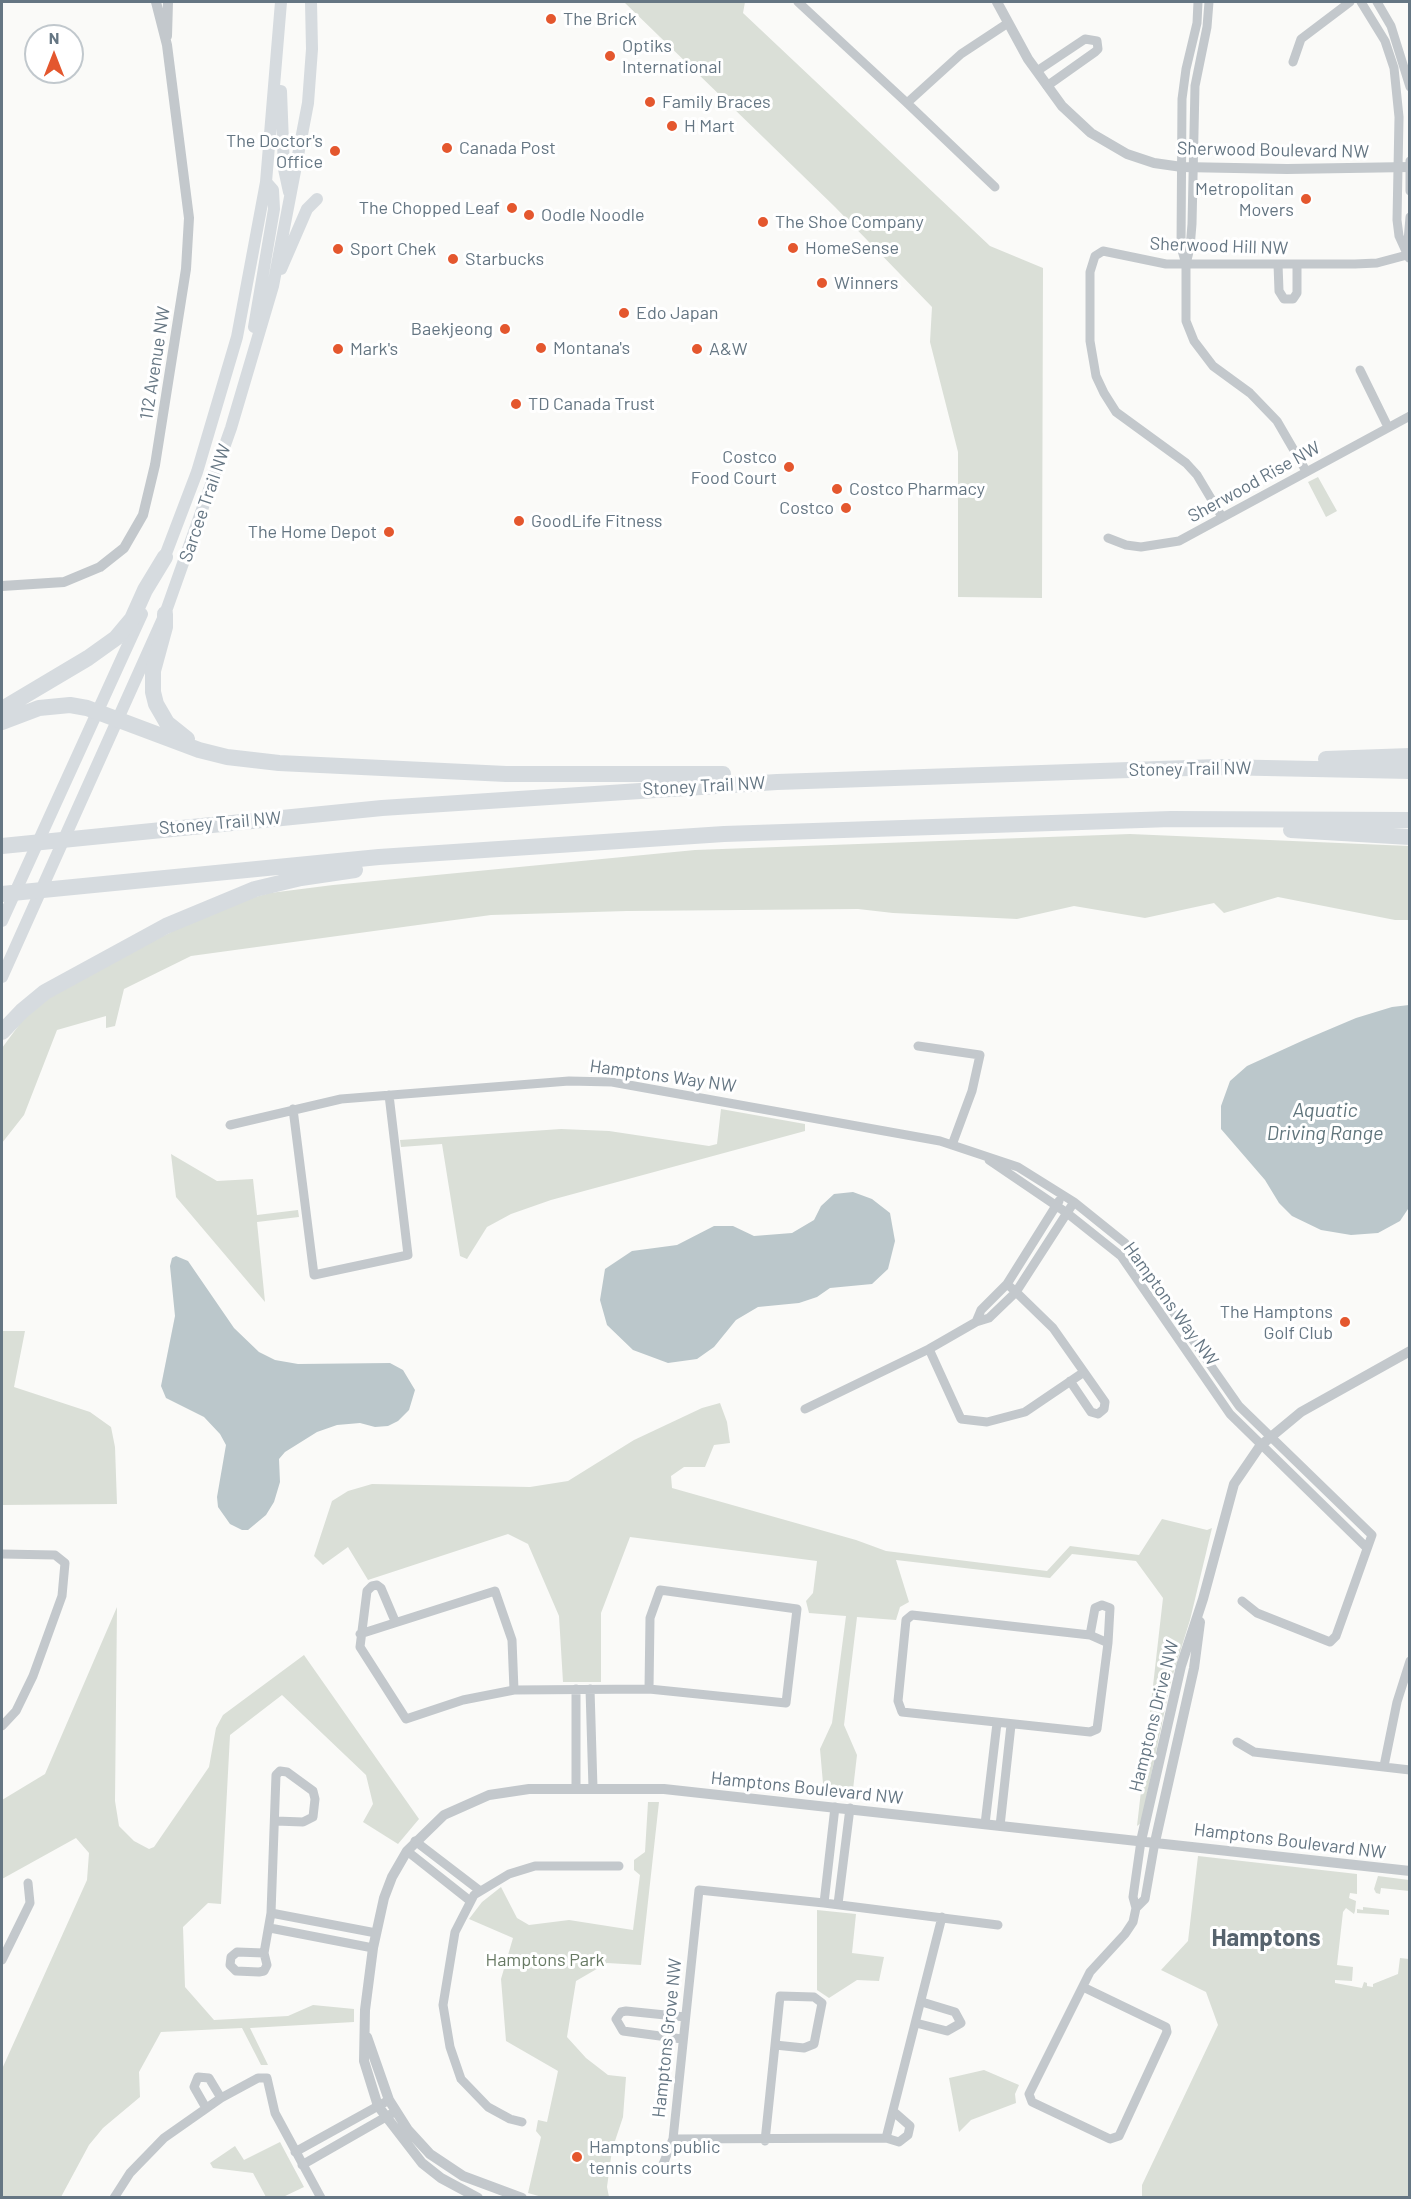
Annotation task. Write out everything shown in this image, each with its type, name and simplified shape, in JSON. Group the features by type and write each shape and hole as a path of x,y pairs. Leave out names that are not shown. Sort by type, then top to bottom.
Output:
{"highway":[{"path":"2,709 88,658 116,638 132,620 145,590 165,557"},
{"path":"165,614 165,627 155,658 152,681 156,704 167,723 184,738 195,743 275,763"},
{"path":"2,722 23,712 57,705 78,706 227,757 275,763 612,776 855,770 946,776"},
{"path":"1218,767 1257,762 1410,756"},
{"name":"Stoney Trail NW","path":"2,846 196,824 526,797 765,783 1218,767 1410,771"},
{"path":"1169,820 1186,826 1357,832 1410,837"},
{"path":"2,894 380,857 746,833 1169,820 1410,820"},
{"path":"2,1032 22,1011 61,982 166,926 229,899 271,885 334,872 598,848 730,840 746,833"},
{"path":"2,902 161,877"}],"main road":[{"name":"Sarcee Trail NW","path":"2,921 57,805 165,557 197,472 237,337 266,182 281,2"},
{"name":"Sarcee Trail NW","path":"2,977 165,614 206,504 244,388 273,286 308,103 312,49 311,2"},
{"path":"278,58 284,169 290,193"},
{"path":"244,388 274,209 273,190 266,182"},
{"path":"273,286 307,209 317,199"}],"street":[{"name":"112 Avenue NW","path":"2,586 64,582 100,567 124,548 142,515 155,465 186,269 189,219 167,45 156,2"},
{"name":"112 Avenue NW","path":"167,45 168,2"},
{"path":"798,2 995,187"},
{"name":"Sherwood Boulevard NW","path":"997,2 1036,70 1071,115 1102,141 1140,159 1194,168 1409,167"},
{"path":"1186,264 1181,247 1183,87 1197,23 1198,2"},
{"path":"1209,2 1208,27 1195,86 1194,168 1190,248 1186,264 1185,310 1194,341 1213,366 1250,393 1277,421 1306,471"},
{"path":"1293,62 1301,39 1350,2"},
{"path":"1361,2 1376,22 1394,68 1399,117 1397,220 1399,236 1408,258"},
{"path":"1377,2 1391,26 1410,87"},
{"path":"907,103 961,54 1008,23"},
{"path":"1036,70 1085,39 1097,41 1098,49 1095,52 1047,86"},
{"path":"1410,161 1410,191"},
{"path":"1408,258 1410,217"},
{"name":"Sherwood Hill NW","path":"1222,517 1201,481 1186,464 1134,428 1108,402 1096,376 1090,341 1091,263 1095,256 1103,251 1136,260 1186,264 1377,262 1408,258"},
{"path":"1278,264 1279,291 1284,299 1293,299 1297,293 1297,264"},
{"path":"1360,370 1388,427"},
{"path":"1099,408 1108,402"},
{"name":"Sherwood Rise NW","path":"1108,538 1126,545 1168,545 1191,536 1410,416"},
{"path":"918,1046 980,1055 972,1091 952,1145"},
{"name":"Hamptons Way NW","path":"230,1125 341,1099 569,1081 612,1082 742,1104 952,1145 982,1155 1018,1167 1074,1202 1125,1242 1239,1406 1372,1535 1367,1548 1313,1498 1230,1414 1121,1256 1067,1213 982,1155"},
{"path":"293,1109 314,1275 408,1255 389,1095"},
{"path":"976,1322 981,1310 1007,1284 1063,1195"},
{"path":"805,1409 929,1349 976,1322 989,1318 1016,1292 1074,1202"},
{"path":"1007,1284 1053,1328 1105,1402 1104,1409 1098,1414 1091,1412 1070,1381"},
{"path":"1164,1317 1172,1311"},
{"path":"929,1349 961,1419 987,1422 1025,1412 1083,1372"},
{"name":"Hamptons Drive NW","path":"1141,1841 1181,1666 1203,1599 1234,1484 1269,1436 1301,1412 1410,1351"},
{"path":"1313,1498 1322,1489"},
{"path":"1242,1601 1257,1613 1330,1642 1336,1636 1367,1548"},
{"path":"2,1554 55,1555 65,1563 62,1596 33,1676 16,1710 2,1726"},
{"path":"395,1621 381,1588 377,1585 372,1586 367,1591 360,1634 362,1653 406,1719 463,1700 514,1690 650,1689 786,1703 797,1609 660,1590 650,1618 650,1689"},
{"path":"360,1634 495,1591 512,1640 514,1690"},
{"name":"Hamptons Drive NW","path":"1155,1842 1194,1668 1203,1599"},
{"path":"1090,1635 1093,1611 1105,1605 1111,1611 1108,1643 1097,1729 1090,1732 902,1712 898,1701 906,1620 912,1615 1090,1635 1108,1643"},
{"path":"1384,1766 1397,1702 1410,1660"},
{"path":"576,1689 576,1788"},
{"path":"590,1689 592,1788"},
{"path":"985,1824 997,1723"},
{"path":"1000,1826 1011,1725"},
{"path":"1237,1742 1254,1752 1410,1770"},
{"path":"264,1953 270,1928 276,1821 276,1775 280,1771 287,1772 313,1791 315,1799 313,1817 303,1821 276,1821"},
{"name":"Hamptons Boulevard NW","path":"478,2198 441,2178 422,2163 378,2106 364,2061 365,2010 376,1933 392,1877 415,1841 444,1815 489,1795 529,1789 664,1789 1410,1871"},
{"path":"824,1902 836,1807"},
{"path":"838,1904 850,1808"},
{"path":"415,1841 479,1890"},
{"path":"1083,1987 1164,2024 1167,2032 1119,2136 1110,2139 1032,2102 1030,2097 1083,1987 1096,1964 1125,1934 1133,1922 1136,1908 1133,1897 1141,1841"},
{"path":"1136,1908 1145,1899 1155,1842"},
{"path":"407,1851 469,1900"},
{"path":"522,2122 510,2119 488,2107 461,2079 450,2047 444,2005 448,1966 455,1932 469,1900 479,1890 509,1874 535,1866 619,1866"},
{"path":"2,1960 30,1903 28,1883"},
{"name":"Hamptons Grove NW","path":"894,2112 910,2126 908,2135 899,2142 886,2138 765,2141 673,2139 699,1890 824,1902 998,1925"},
{"path":"271,1913 376,1933"},
{"path":"886,2138 942,1917"},
{"path":"270,1928 373,1948"},
{"path":"765,2141 780,1996 814,1997 822,2003 814,2044 804,2048 775,2045"},
{"path":"916,2023 947,2031 961,2023 955,2012 922,2002"},
{"path":"682,2038 624,2031 616,2019 621,2012 626,2010 685,2017"},
{"name":"Hamptons Boulevard NW","path":"366,2034 389,2100 408,2130 444,2165 463,2176 522,2198"},
{"path":"206,2108 194,2087 198,2078 209,2078 221,2098"},
{"path":"114,2198 147,2153 206,2108 258,2078 267,2078 275,2114 321,2198"},
{"path":"295,2152 389,2100"},
{"path":"302,2165 396,2111"},
{"path":"662,2167 673,2139"}],"green space":[{"path":"624,2 745,2 743,13 990,246 1043,268 1042,598 958,597 958,452 930,342 932,307 835,207"},
{"path":"1318,477 1337,511 1326,517 1308,482"},
{"path":"1130,834 1409,846 1409,920 1395,920 1278,897 1224,913 1214,903 1145,918 1074,906 1017,919 858,909 491,915 191,956 124,989 115,1026 106,1028 106,1016 57,1030 24,1115 2,1143 2,1048 33,1006 56,990 225,905 270,893 333,885 695,850"},
{"path":"721,1109 805,1124 805,1131 551,1200 511,1214 487,1227 467,1259 460,1256 442,1144 401,1147 400,1140 561,1129 609,1131 709,1146 717,1144"},
{"path":"171,1154 217,1181 253,1179 257,1215 298,1210 299,1217 257,1222 265,1302 176,1197"},
{"path":"2,1331 25,1331 14,1387 90,1412 111,1427 115,1447 117,1504 2,1505"},
{"path":"720,1403 727,1422 730,1443 714,1445 705,1467 684,1467 671,1476 672,1488 856,1540 886,1551 1047,1571 1070,1546 1139,1555 1162,1519 1207,1530 1212,1528 1190,1620 1171,1681 1141,1823 1137,1826 1163,1598 1136,1561 1072,1554 1050,1578 896,1560 909,1602 900,1607 896,1620 857,1617 844,1725 857,1755 852,1798 824,1795 820,1749 832,1723 846,1616 809,1613 806,1601 813,1593 817,1561 630,1537 601,1613 601,1682 563,1682 559,1616 528,1544 508,1534 368,1580 348,1547 323,1565 314,1556 332,1501 348,1491 372,1484 530,1487 568,1481 634,1440 702,1408"},
{"path":"117,1607 115,1801 119,1826 134,1841 149,1849 154,1847 209,1767 216,1728 223,1715 304,1655 419,1819 398,1844 363,1822 373,1804 366,1775 282,1695 230,1735 221,1904 208,1903 183,1927 185,1987 214,2020 288,2016 313,2005 354,2009 354,2022 250,2028 268,2065 261,2065 242,2028 161,2032 139,2072 140,2097 103,2128 89,2145 61,2197 2,2197 2,2069 87,1880 89,1853 76,1838 2,1879 2,1800 45,1774"},
{"name":"Hamptons Park","path":"648,1802 659,1802 641,1965 607,1963 576,1981 567,2037 586,2058 608,2075 626,2077 623,2117 612,2150 607,2187 609,2197 542,2197 528,2193 541,2137 536,2131 538,2120 547,2122 558,2071 506,2041 501,1979 513,1938 469,1919 482,1902 501,1887 517,1918 529,1925 569,1920 633,1930 640,1875 634,1870 634,1860 645,1852"},
{"path":"1198,1856 1357,1874 1357,1894 1350,1893 1349,1898 1356,1901 1355,1911 1354,1914 1346,1908 1343,1912 1337,1965 1353,1967 1352,1981 1335,1980 1335,1983 1362,1988 1364,1982 1367,1986 1373,1987 1373,1984 1398,1974 1400,1958 1409,1959 1409,2197 1142,2197 1142,2185 1218,2025 1206,1992 1161,1970 1188,1941"},
{"path":"1378,1876 1409,1880 1409,1891 1381,1888 1380,1894 1376,1893 1374,1889"},
{"path":"1363,1907 1389,1910 1389,1915 1357,1913 1357,1909 1363,1910"},
{"path":"817,1910 856,1914 852,1953 884,1957 879,1981 857,1980 829,1998 817,1990"},
{"path":"984,2070 1019,2085 1015,2094 1016,2103 971,2120 959,2132 949,2078"},
{"path":"280,2142 304,2187 283,2197 266,2197 253,2173 213,2168 210,2163 235,2146 244,2160"}],"water":[{"name":"Aquatic Driving Range","path":"1409,1005 1408,1209 1400,1221 1378,1233 1351,1235 1321,1230 1292,1216 1279,1203 1265,1180 1221,1129 1221,1106 1230,1081 1247,1066 1304,1040 1356,1018 1392,1007"},
{"path":"853,1192 872,1199 890,1213 895,1241 888,1269 872,1284 830,1288 817,1297 799,1303 758,1307 736,1320 714,1347 697,1359 668,1363 633,1350 607,1325 600,1300 605,1269 632,1251 677,1245 714,1226 733,1226 754,1236 792,1233 814,1220 821,1206 834,1194"},
{"path":"176,1256 188,1261 234,1328 259,1352 275,1360 298,1364 390,1363 403,1370 415,1390 409,1410 398,1421 388,1426 375,1427 360,1423 337,1425 317,1432 285,1452 279,1459 280,1482 274,1502 266,1515 248,1530 242,1530 230,1524 218,1507 217,1497 226,1445 220,1434 204,1417 166,1398 161,1386 175,1316 170,1266 172,1258"}],"place":[{"name":"The Brick","path":"551,19"},
{"name":"Optiks International","path":"610,56"},
{"name":"Family Braces","path":"650,102"},
{"name":"H Mart","path":"672,126"},
{"name":"Canada Post","path":"447,148"},
{"name":"The Doctor's Office","path":"335,151"},
{"name":"Metropolitan Movers","path":"1306,199"},
{"name":"The Chopped Leaf","path":"512,208"},
{"name":"Oodle Noodle","path":"529,215"},
{"name":"The Shoe Company","path":"763,222"},
{"name":"HomeSense","path":"793,248"},
{"name":"Sport Chek","path":"338,249"},
{"name":"Starbucks","path":"453,259"},
{"name":"Winners","path":"822,283"},
{"name":"Edo Japan","path":"624,313"},
{"name":"Baekjeong","path":"505,329"},
{"name":"Montana's","path":"541,348"},
{"name":"Mark's","path":"338,349"},
{"name":"A&W","path":"697,349"},
{"name":"TD Canada Trust","path":"516,404"},
{"name":"Costco Food Court","path":"789,467"},
{"name":"Costco Pharmacy","path":"837,489"},
{"name":"Costco","path":"846,508"},
{"name":"GoodLife Fitness","path":"519,521"},
{"name":"The Home Depot","path":"389,532"},
{"name":"The Hamptons Golf Club","path":"1345,1322"},
{"name":"Hamptons public tennis courts","path":"577,2157"}],"district":[{"name":"Hamptons","path":"1266,1938"}]}
